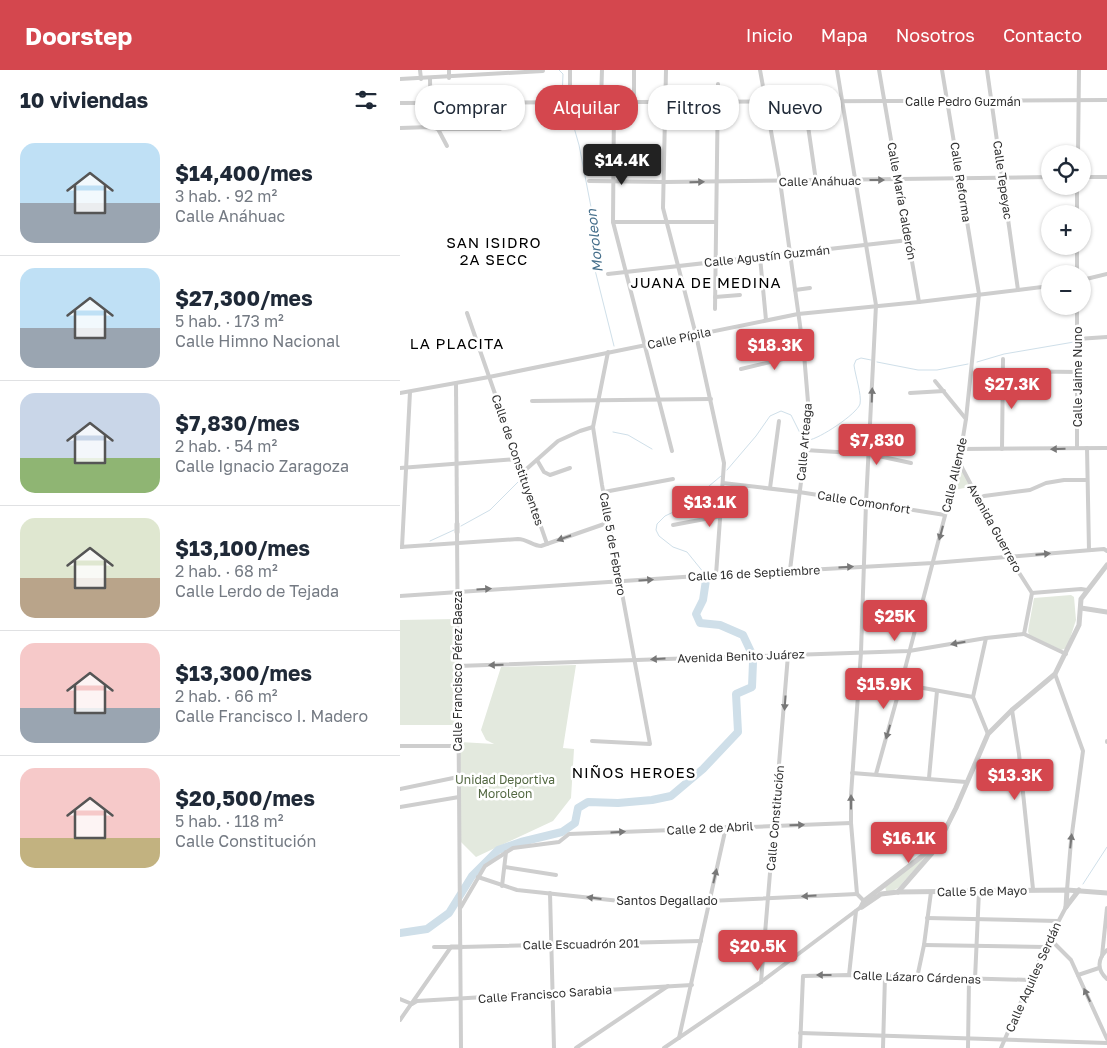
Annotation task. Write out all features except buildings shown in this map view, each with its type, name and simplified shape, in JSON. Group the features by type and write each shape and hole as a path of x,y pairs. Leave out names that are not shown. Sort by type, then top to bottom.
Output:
{"street":[{"path":"420,70 421,79"},
{"path":"449,70 449,78"},
{"path":"482,70 482,76"},
{"path":"570,70 570,85"},
{"path":"602,70 602,85"},
{"path":"634,70 634,85"},
{"path":"666,70 666,85"},
{"name":"Calle Arteaga","path":"760,70 762,85"},
{"path":"837,70 876,306 861,652 852,773 851,823 858,894 866,902"},
{"name":"Calle María Calderón","path":"879,70 919,302"},
{"name":"Calle Reforma","path":"942,70 979,294"},
{"name":"Calle Tepeyac","path":"987,70 1004,179 1018,290"},
{"path":"1078,145 1079,70"},
{"path":"400,79 449,78 543,71"},
{"path":"430,79 430,85"},
{"name":"Calle Pedro Guzmán","path":"842,101 1107,100"},
{"name":"Calle Pedro Guzmán","path":"400,103 415,103"},
{"path":"400,128 415,128"},
{"path":"439,130 447,146"},
{"path":"614,130 613,222 672,451"},
{"path":"665,130 663,208 696,335 724,466 716,575"},
{"path":"715,309 717,130"},
{"name":"Calle Arteaga","path":"770,130 780,181 804,354 808,402 805,450 790,570"},
{"path":"809,130 816,181"},
{"name":"Calle Anáhuac","path":"589,181 716,182 1041,177"},
{"path":"1091,177 1107,177"},
{"path":"613,222 715,222"},
{"name":"Calle Agustín Guzmán","path":"608,274 908,240"},
{"path":"760,257 766,320"},
{"path":"1091,278 1107,274"},
{"name":"Calle Pípila","path":"400,393 489,377 798,314 1041,287"},
{"path":"795,290 810,288"},
{"name":"Calle Allende","path":"876,774 959,462 966,419 979,294"},
{"path":"715,297 740,296"},
{"name":"Calle de Constituyentes","path":"467,313 547,544"},
{"name":"Calle Jaime Nuno","path":"1077,315 1077,448"},
{"path":"1077,339 1107,337"},
{"name":"Calle 5 de Febrero","path":"592,741 650,744 602,485 594,427 608,352"},
{"path":"741,369 804,354"},
{"path":"1002,449 1003,359"},
{"path":"1003,371 1078,372"},
{"path":"935,381 966,419"},
{"name":"Calle Francisco Pérez Baeza","path":"456,383 458,464 456,591 461,1048"},
{"path":"910,393 944,391"},
{"path":"401,547 410,392"},
{"path":"532,401 710,398"},
{"path":"770,488 779,422"},
{"path":"522,473 558,441 594,427"},
{"path":"1087,448 1089,550"},
{"path":"961,449 1107,448"},
{"path":"805,450 869,454 911,463"},
{"path":"400,468 517,459"},
{"path":"537,460 544,472 550,476 570,468"},
{"name":"Avenida Guerrero","path":"959,462 1009,557 1032,593"},
{"path":"604,492 673,479"},
{"path":"977,499 984,496 1030,490 1046,483 1064,480 1087,480"},
{"name":"Calle Comonfort","path":"723,483 799,492 945,515"},
{"path":"673,525 720,516"},
{"name":"Calle de Constituyentes","path":"401,547 521,539 537,546 610,522"},
{"name":"Calle 16 de Septiembre","path":"400,596 790,570 933,563 1104,549 1107,551"},
{"path":"898,892 932,853 945,830 988,734 1012,710 1055,674 1079,624 1081,599 1107,564"},
{"path":"1066,654 1024,634 1032,593 1087,590"},
{"path":"1081,608 1107,612"},
{"name":"Avenida Benito Juárez","path":"457,666 909,651 986,638 1024,634"},
{"path":"986,638 973,697 988,734"},
{"name":"Calle Constitución","path":"761,982 788,655"},
{"path":"1055,674 1083,752 1071,841 1067,890"},
{"path":"901,684 973,697"},
{"path":"929,778 937,691"},
{"path":"1012,710 1019,754 1033,890"},
{"path":"400,746 458,746"},
{"path":"852,773 966,782"},
{"path":"400,789 458,777"},
{"path":"400,807 459,797"},
{"name":"Calle 2 de Abril","path":"506,852 513,848 559,842 569,834 851,823"},
{"path":"679,1038 726,827"},
{"path":"664,1048 761,982 859,909 884,886 935,846"},
{"path":"502,886 506,852"},
{"path":"460,908 485,866 506,852"},
{"path":"505,867 556,874"},
{"name":"Santos Degallado","path":"478,877 517,890 620,902 709,901 858,894"},
{"path":"884,886 885,891 890,892"},
{"name":"Calle Aquiles Serdán","path":"1066,906 1067,890"},
{"name":"Calle 5 de Mayo","path":"890,892 1079,890 1107,893"},
{"name":"Calle Aquiles Serdán","path":"1001,1048 1049,938 1066,906 1079,890"},
{"path":"866,902 881,894 890,892"},
{"path":"917,978 924,945 931,892"},
{"path":"975,979 979,892"},
{"path":"550,893 554,1048"},
{"path":"1107,908 1099,968 1107,979"},
{"path":"849,974 859,909"},
{"path":"927,918 1058,921"},
{"path":"800,1048 800,1033 1107,1041 1071,960 1049,938"},
{"name":"Calle Escuadrón 201","path":"461,947 701,941"},
{"path":"924,945 1045,947"},
{"path":"434,946 461,947"},
{"path":"400,1020 451,947"},
{"path":"1102,956 1107,950"},
{"path":"1078,975 1099,968"},
{"name":"Calle Lázaro Cárdenas","path":"800,1033 804,976 849,974 917,978 1030,980"},
{"path":"883,1048 885,976"},
{"path":"968,1048 969,979"},
{"name":"Calle Francisco Sarabia","path":"400,1000 412,1004 417,1001 692,985"},
{"path":"576,1048 668,986"},
{"path":"1100,1024 1107,1022"}],"green space":[{"path":"959,462 971,487 952,490"},
{"path":"1071,595 1074,597 1076,620 1067,648 1061,650 1029,635 1028,631 1034,598"},
{"path":"457,619 458,725 400,725 400,620"},
{"name":"Unidad Deportiva Moroleon","path":"576,665 563,748 574,749 571,798 553,821 476,857 461,842 460,742 494,744 486,740 481,730 501,667"},
{"path":"930,852 898,888 890,892 886,891 885,886"}],"waterway":[{"name":"Moroleon","path":"559,70 563,74 563,85"},
{"name":"Moroleon","path":"575,130 591,207 595,270 614,346"},
{"path":"977,362 1004,354 1074,342"},
{"path":"809,440 837,425 857,408 860,404 860,396 854,365 856,360 861,358 871,360"},
{"path":"877,362 918,370 937,370 968,364"},
{"path":"727,470 756,436 770,416 781,411 791,415 802,437"},
{"path":"613,432 628,435 652,449"},
{"path":"704,573 687,552 673,547 659,536 656,530 657,524 665,516 684,507 721,476"},
{"path":"461,526 490,510 521,479"},
{"path":"430,541 454,530"},
{"path":"706,580 703,600 696,614 700,623 720,625 743,635 751,652"},
{"path":"400,933 427,929 449,913 472,876 498,850 562,832 575,823 578,808 588,802 618,803 671,796 703,769 738,732 736,694 752,687 753,662"},
{"path":"1083,884 1107,847"}],"district":[{"name":"SAN ISIDRO 2A SECC","path":"494,250"},
{"name":"JUANA DE MEDINA","path":"706,282"},
{"name":"LA PLACITA","path":"457,343"},
{"name":"NIÑOS HEROES","path":"634,772"}]}
